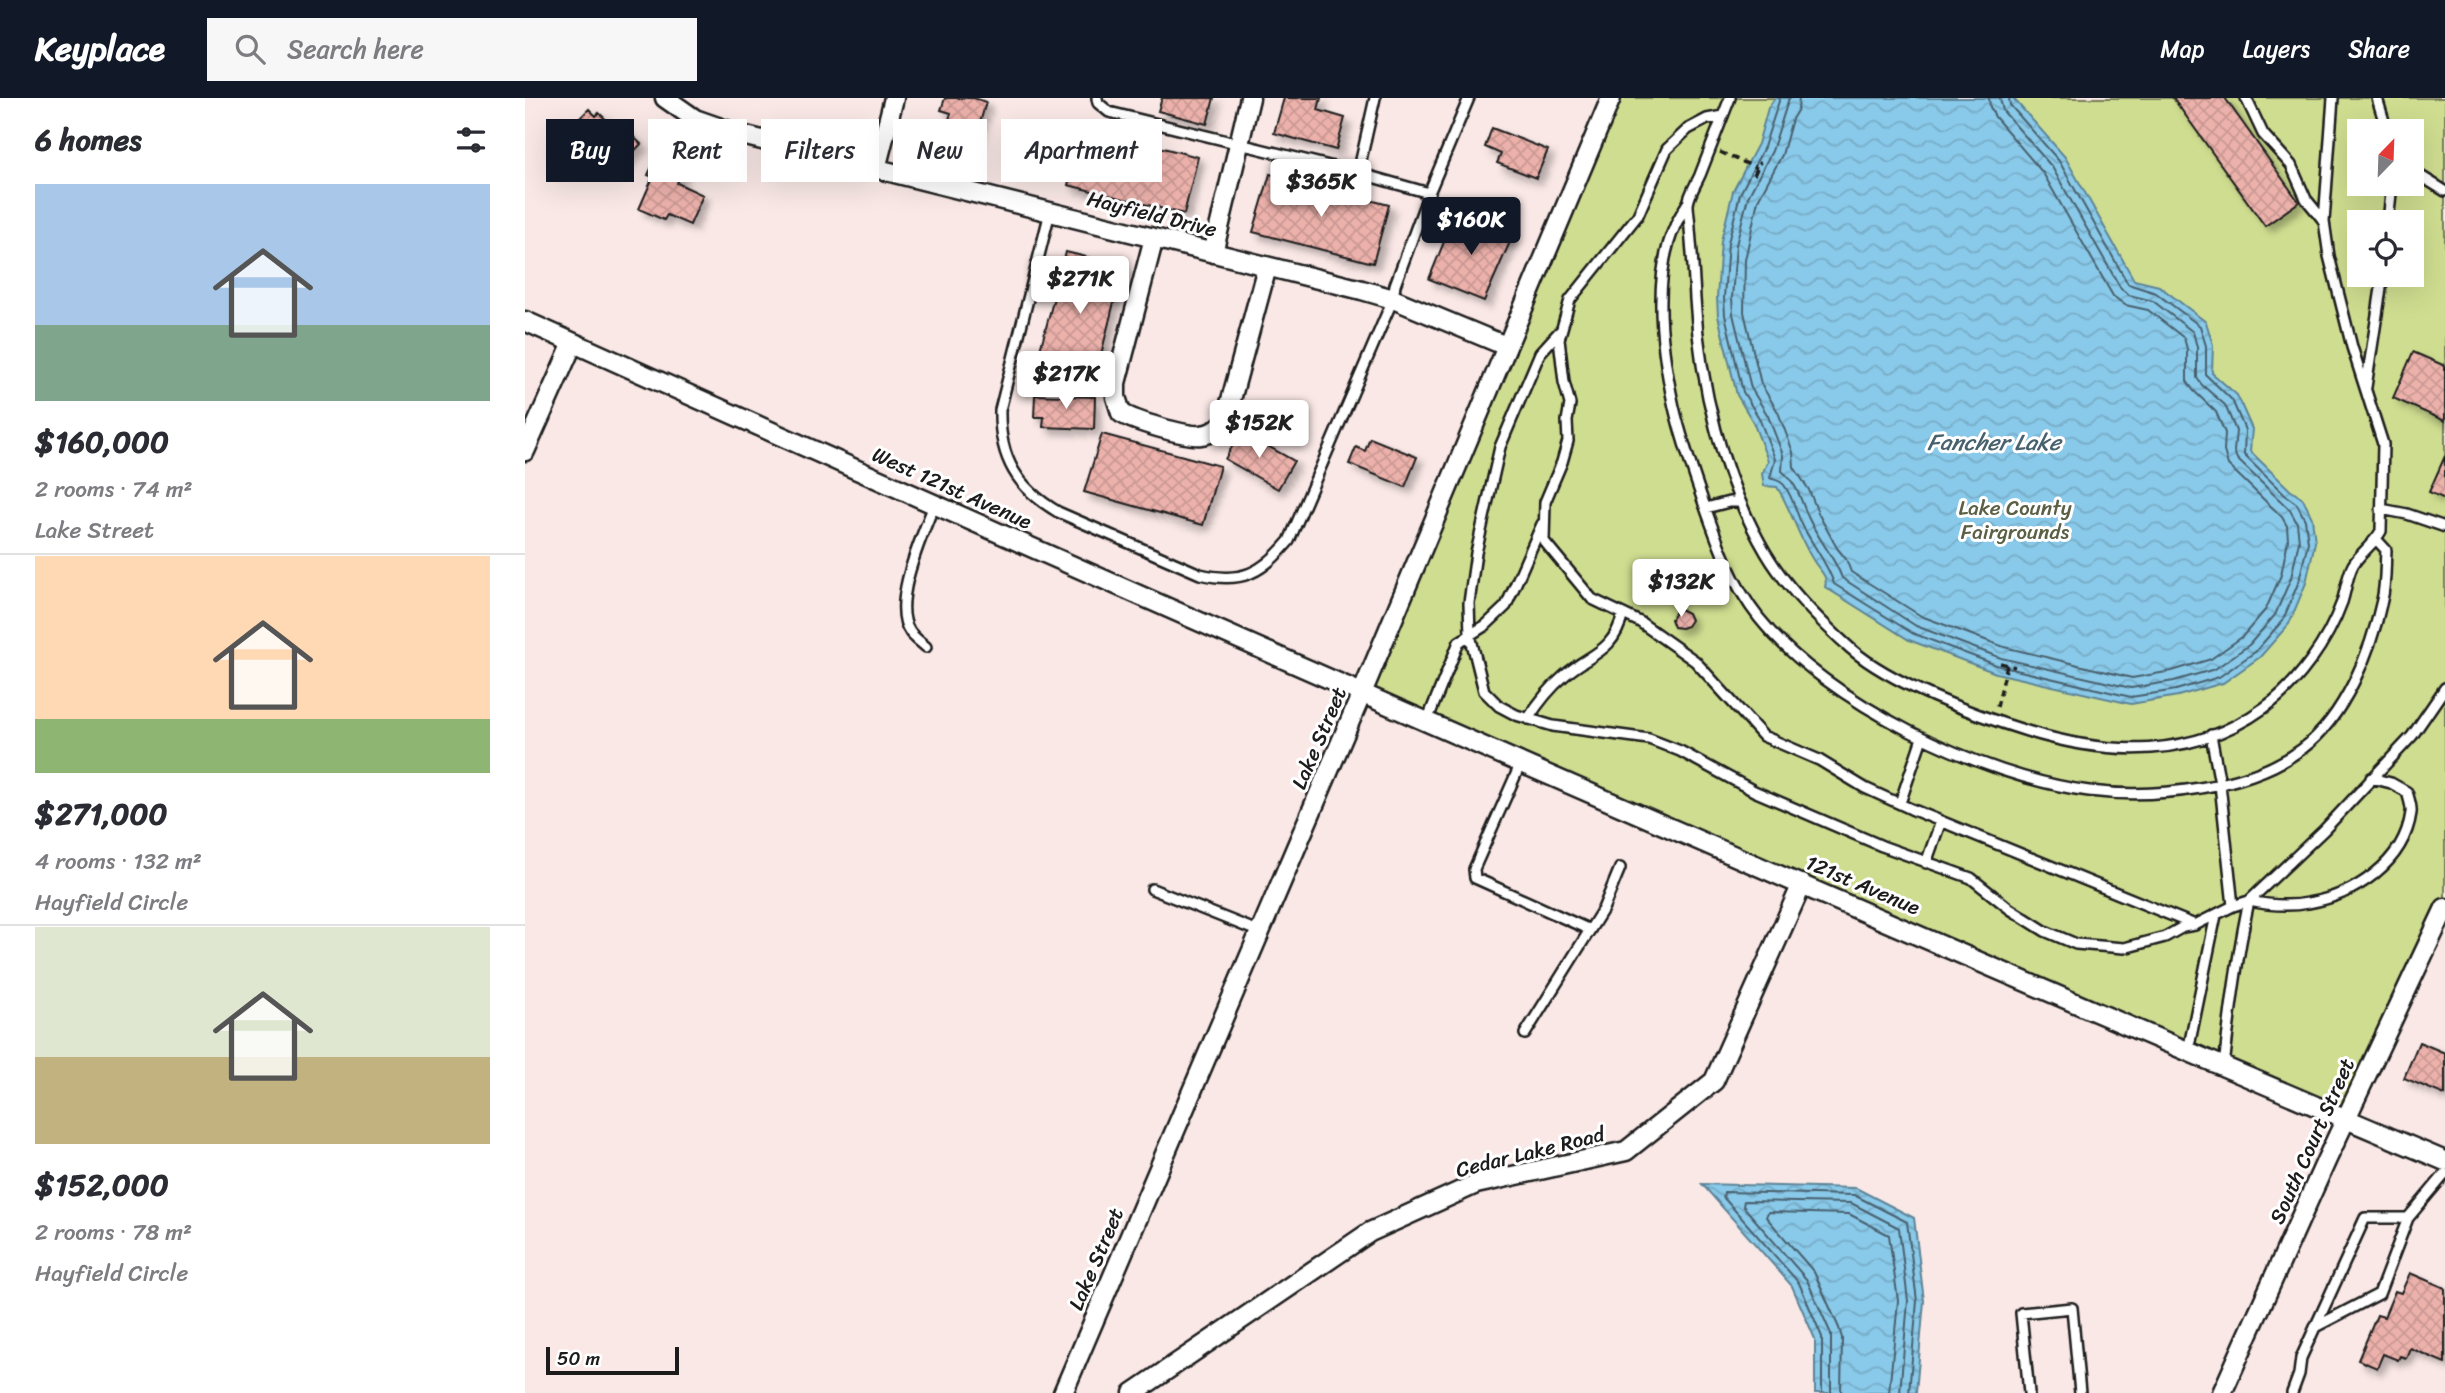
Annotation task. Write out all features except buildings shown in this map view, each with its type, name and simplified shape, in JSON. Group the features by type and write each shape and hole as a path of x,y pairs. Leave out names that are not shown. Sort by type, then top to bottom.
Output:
{"street":[{"name":"Hayfield Drive","path":"665,98 695,119 761,140"},
{"path":"879,157 894,98"},
{"path":"1213,253 1251,98"},
{"name":"Lake Street","path":"1063,1393 1362,693 1611,98"},
{"name":"Hayfield Drive","path":"879,170 1393,299 1506,346"},
{"path":"1154,238 1116,383 1116,397 1121,413 1133,421 1198,436 1215,432 1225,422 1267,267"},
{"name":"West 121st Avenue","path":"525,321 1362,693"},
{"path":"525,452 573,342"},
{"name":"121st Avenue","path":"1362,693 2445,1161"},
{"name":"Cedar Lake Road","path":"1133,1393 1370,1231 1476,1184 1626,1152 1714,1081 1802,884"},
{"name":"South Court Street","path":"2222,1393 2445,908"}],"lane":[{"path":"1097,98 1098,103 1109,111 1429,193"},
{"path":"1358,173 1375,98"},
{"path":"1049,212 1000,410 1000,435 1007,458 1022,482 1038,500 1058,512 1200,574 1217,578 1237,578 1257,572 1275,558 1289,541 1393,299 1395,285 1429,193 1469,98"},
{"path":"1730,98 1688,203 1674,228 1667,256 1661,286 1661,320 1671,392 1679,429 1732,576 1759,618 1783,645 1819,676 1869,709 1923,738 2022,776 2091,791 2133,793 2201,789 2245,778 2302,749 2335,714 2348,693 2370,642 2383,599 2386,550 2376,539"},
{"path":"2246,98 2263,134 2291,165 2307,199 2324,221"},
{"path":"1688,203 1697,334 1713,420 1739,502 1767,555 1792,589 1851,649 1885,671 1939,698 1994,720 2051,738 2109,749 2151,750 2211,735 2265,708 2302,671 2323,639 2341,604 2354,564 2381,531 2383,444 2352,348 2329,256 2324,221 2333,98"},
{"path":"2377,98 2383,119"},
{"path":"1723,116 1707,119 1688,129 1667,149 1638,215 1570,300 1559,339 1564,382 1570,404 1568,441 1563,462 1545,502 1544,541 1592,599 1651,630 1695,661 1763,736 1819,761 1865,788 2195,925"},
{"path":"2424,178 2445,191"},
{"path":"2366,390 2381,287"},
{"path":"1563,328 1540,353 1500,447 1476,553 1469,603 1471,635 1484,691 1499,706 1528,719 1580,731 1649,739 1680,751 1754,791 1926,863 1971,878 2010,909 2045,931 2076,944 2124,948 2165,937 2183,927 2195,925 2249,901 2324,830 2412,736 2445,688"},
{"path":"1706,508 1739,502"},
{"path":"926,647 908,631 904,610 906,580 934,505"},
{"path":"2381,509 2407,514 2445,527"},
{"path":"1427,721 1459,642 1486,625 1506,606 1544,519"},
{"path":"1528,719 1543,697 1566,674 1605,648 1619,630 1623,614"},
{"path":"2211,735 2220,784 2233,906"},
{"path":"1900,803 1923,738"},
{"path":"1521,763 1474,869 1475,878 1590,930"},
{"path":"2249,901 2272,906 2308,903 2359,884 2388,864 2403,838 2412,811 2407,792 2391,783 2371,778"},
{"path":"1926,863 1941,821"},
{"path":"1525,1034 1603,909 1620,868"},
{"path":"1152,889 1260,932"},
{"path":"2224,1067 2231,1000 2249,901"},
{"path":"2188,1051 2216,915"},
{"path":"2317,1326 2379,1294 2408,1218 2445,1174"},
{"path":"2291,1393 2299,1374 2301,1358 2365,1217 2408,1218"},
{"path":"2029,1393 2021,1313 2072,1308 2080,1393"}],"path":[{"path":"1710,148 1757,168"},
{"path":"1754,175 1760,162"},
{"path":"2000,663 2015,667"},
{"path":"1994,720 2007,665"}],"green space":[{"name":"Lake County Fairgrounds","path":"1612,98 2445,98 2445,910 2346,1126 1362,693"}],"water":[{"name":"Fancher Lake","path":"1775,98 2013,98 2065,157 2134,280 2159,286 2206,322 2213,345 2212,373 2237,395 2252,429 2250,451 2303,499 2312,518 2315,542 2306,583 2289,624 2260,657 2223,683 2178,696 2131,704 1996,673 1909,640 1825,587 1825,577 1809,554 1777,487 1764,486 1762,474 1768,461 1753,422 1737,395 1718,316 1721,241 1733,191 1758,144 1768,108"},
{"path":"1702,1184 1856,1188 1914,1218 1924,1301 1916,1393 1815,1393 1815,1339 1792,1286"}]}
